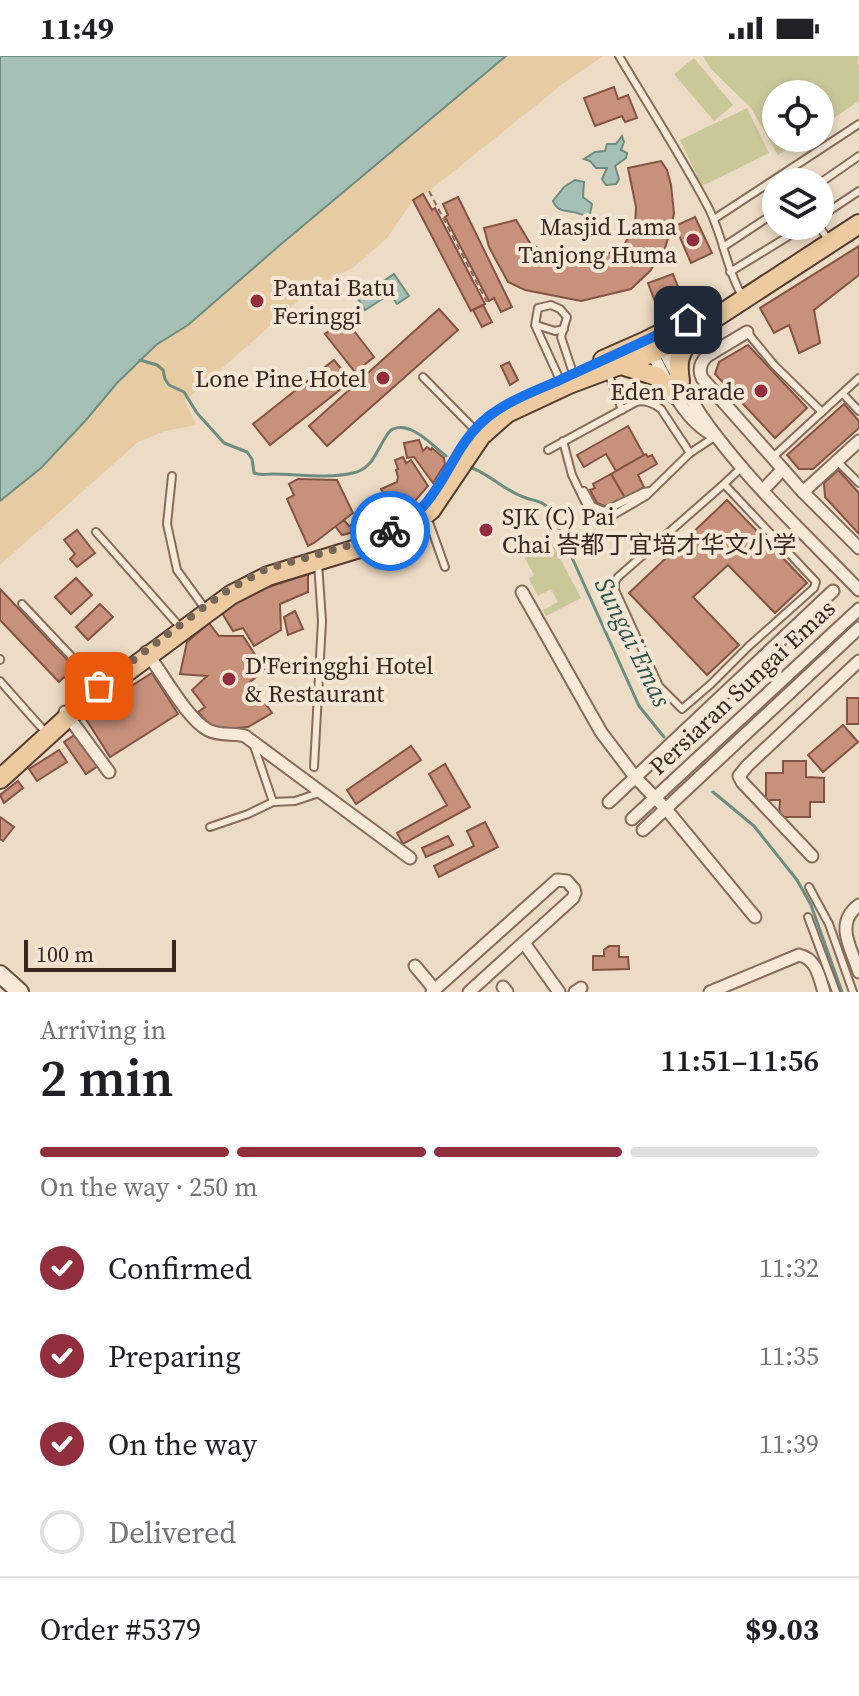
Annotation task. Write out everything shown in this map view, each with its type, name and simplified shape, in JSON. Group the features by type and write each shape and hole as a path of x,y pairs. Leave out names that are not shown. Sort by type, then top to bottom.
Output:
{"main road":[{"path":"834,228 859,218"},
{"path":"67,714 96,683 147,653 206,609 231,595 268,576 318,557 386,540 405,531 436,502 490,415 519,397 657,342 695,331 859,224"},
{"path":"568,379 614,368 740,292 812,240"},
{"path":"614,368 656,376 677,387 679,356 695,331"},
{"path":"5,769 67,714 96,683"}],"street":[{"path":"747,332 707,356 702,362 702,378 803,492 859,548"},
{"path":"657,342 677,387 716,436 859,590"},
{"path":"803,492 859,441"},
{"path":"763,490 783,469"},
{"path":"609,802 833,591"},
{"path":"522,592 601,732 635,777 666,809 755,917"},
{"name":"Persiaran Sungai Emas","path":"632,819 859,609"},
{"name":"Persiaran Sungai Emas","path":"643,830 859,628"},
{"path":"147,653 202,726 217,733 245,736 410,858"},
{"path":"812,856 739,776 859,661"},
{"path":"67,714 109,772"},
{"path":"415,966 434,991 557,880 567,881 574,889 573,898 469,992"},
{"path":"859,905 848,915 845,923 859,972"},
{"path":"524,943 559,992"},
{"path":"710,992 799,955 814,964 824,992"},
{"path":"0,974 20,992"}],"lane":[{"path":"619,56 708,205 730,272 740,292"},
{"path":"793,168 859,124"},
{"path":"834,173 859,156"},
{"path":"714,219 762,188"},
{"path":"834,208 859,191"},
{"path":"723,247 762,221"},
{"path":"730,272 782,240"},
{"path":"551,305 567,317 561,337 568,379 535,325 538,308 551,305"},
{"path":"657,342 660,313"},
{"path":"535,325 555,331 564,329"},
{"path":"747,332 774,365 822,412"},
{"path":"614,368 622,410"},
{"path":"423,377 477,433"},
{"path":"772,458 859,378"},
{"path":"843,394 859,411"},
{"path":"548,450 639,401 658,406 690,453"},
{"path":"563,441 577,485 591,511 610,517 646,496 690,453 716,436"},
{"path":"837,461 859,483"},
{"path":"724,484 816,582 814,588 682,709 659,686 615,590 615,582 742,467"},
{"path":"172,476 167,524 177,570 206,609"},
{"path":"422,514 430,525 445,567"},
{"path":"96,532 181,628"},
{"path":"314,767 322,621 318,557"},
{"path":"22,604 96,683"},
{"path":"0,681 45,732"},
{"path":"253,743 273,802"},
{"path":"210,827 273,802 295,801 322,792"},
{"path":"809,887 829,924 853,992"},
{"path":"808,917 836,992"}],"path":[{"path":"429,191 487,302"}],"shaded area":[{"path":"0,56 506,56 188,325 156,345 117,383 41,468 0,501"},
{"path":"703,56 859,56 859,101 834,118 834,80 762,80 762,127 751,108 711,69"},
{"path":"694,58 733,105 714,121 674,74"},
{"path":"747,108 762,139 762,152 769,153 702,186 680,140"},
{"path":"622,136 624,142 621,150 627,153 626,158 615,166 619,179 616,184 606,185 602,179 607,168 596,168 584,159 595,152 605,151 607,144 616,144"},
{"path":"575,180 584,182 583,197 592,204 590,214 561,210 553,201 564,187"},
{"path":"394,274 409,296 397,304 390,294 365,310 358,299"},
{"path":"551,541 581,598 546,616 543,610 558,602 551,589 538,596 529,579 534,575 522,553"}],"sand":[{"name":"Pantai Batu Feringgi","path":"506,56 603,56 564,83 429,191 413,200 387,238 354,267 313,288 185,401 196,425 165,431 138,442 0,565 0,501 41,468 140,360 156,345 188,325"}],"building":[{"path":"614,87 618,99 628,95 637,118 625,122 622,116 595,126 584,98"},
{"path":"661,161 671,185 674,213 670,232 665,248 650,271 631,289 581,301 525,290 508,282 489,247 484,228 516,220 530,243 552,256 577,263 592,262 624,245 635,226 636,207 628,168"},
{"path":"423,194 432,210 435,208 485,304 471,311 413,200"},
{"path":"458,197 512,307 501,312 494,298 489,301 445,217 448,215 443,204"},
{"name":"Masjid Lama Tanjong Huma","path":"695,217 712,253 691,263 675,226"},
{"path":"859,246 859,275 814,310 820,343 799,353 789,325 774,333 760,308"},
{"path":"673,274 682,297 657,307 648,283"},
{"path":"483,305 492,322 482,327 473,310"},
{"name":"Lone Pine Hotel","path":"439,309 458,330 327,446 309,426"},
{"path":"345,319 374,357 355,372 325,334"},
{"name":"Eden Parade","path":"748,345 807,408 775,438 715,374 719,362"},
{"path":"334,360 351,381 270,445 253,424"},
{"path":"509,362 518,380 510,385 501,366"},
{"path":"844,404 859,421 859,428 813,469 799,469 787,455"},
{"path":"628,426 644,455 616,471 606,454 584,467 577,455"},
{"path":"419,440 423,451 427,447 432,448 444,458 445,464 433,483 414,457 407,458 404,443"},
{"path":"646,454 648,457 652,455 657,464 638,475 644,487 625,498 611,474"},
{"path":"403,457 406,463 411,460 428,486 408,509 366,529 342,535 335,526 344,520 349,526 381,514 374,503 385,497 381,489 397,482 395,460"},
{"path":"838,470 859,493 859,534 825,497 824,483"},
{"path":"611,474 625,498 607,507 597,503 590,490 595,488 593,484"},
{"path":"298,479 337,480 353,513 308,546 287,499 294,495 289,484"},
{"path":"727,500 807,583 775,613 728,565 693,597 739,645 707,675 629,593"},
{"path":"77,530 95,553 77,567 70,559 75,554 64,540"},
{"path":"308,574 308,592 280,604 281,630 254,646 243,628 233,631 222,613 245,595"},
{"path":"76,578 92,595 71,614 55,597"},
{"path":"0,589 76,669 66,678 59,682 0,620"},
{"path":"100,604 113,617 88,640 76,627"},
{"path":"295,611 303,629 288,635 284,617"},
{"name":"D'Feringghi Hotel & Restaurant","path":"209,623 219,636 243,636 265,670 250,682 272,713 248,727 215,730 198,712 205,707 192,690 207,676 180,674 187,642"},
{"path":"152,673 178,714 110,757 84,716"},
{"path":"847,698 859,698 859,724 847,724"},
{"path":"843,725 858,742 823,772 808,755"},
{"path":"76,734 98,766 86,774 64,742"},
{"path":"411,746 421,760 356,804 347,790"},
{"path":"59,750 67,762 37,781 29,769"},
{"path":"783,761 806,761 806,777 824,778 824,802 810,802 810,817 779,817 780,800 766,800 766,773 783,773"},
{"path":"445,764 470,807 403,844 397,833 447,805 429,774"},
{"path":"18,781 23,788 4,803 0,795"},
{"path":"0,817 14,827 3,841 0,839"},
{"path":"485,822 498,847 439,877 434,866 474,846 467,831"},
{"path":"448,836 453,845 426,857 422,848"},
{"path":"609,946 619,946 619,957 628,957 629,969 593,970 593,956 604,956 604,950"}],"waterway":[{"name":"Sungai Emas","path":"140,360 163,370 169,385 184,392 197,413 224,443 247,452 256,474 323,476 362,470 390,431 400,427 414,431 446,456"},
{"name":"Sungai Emas","path":"472,468 512,492 550,509 639,706 664,737"},
{"name":"Sungai Emas","path":"713,792 754,826 797,880 811,905 842,992"}],"way so far":[{"path":"99,686 228,590 266,569 382,536 390,531"}],"place":[{"name":"Masjid Lama Tanjong Huma","path":"693,240"},
{"name":"Pantai Batu Feringgi","path":"257,301"},
{"name":"Lone Pine Hotel","path":"383,378"},
{"name":"Eden Parade","path":"761,391"},
{"name":"SJK (C) Pai Chai 峇都丁宜培才华文小学","path":"486,530"},
{"name":"D'Feringghi Hotel & Restaurant","path":"229,679"}],"route":[{"path":"390,531 420,512 472,432 490,415 519,397 688,320"}]}
